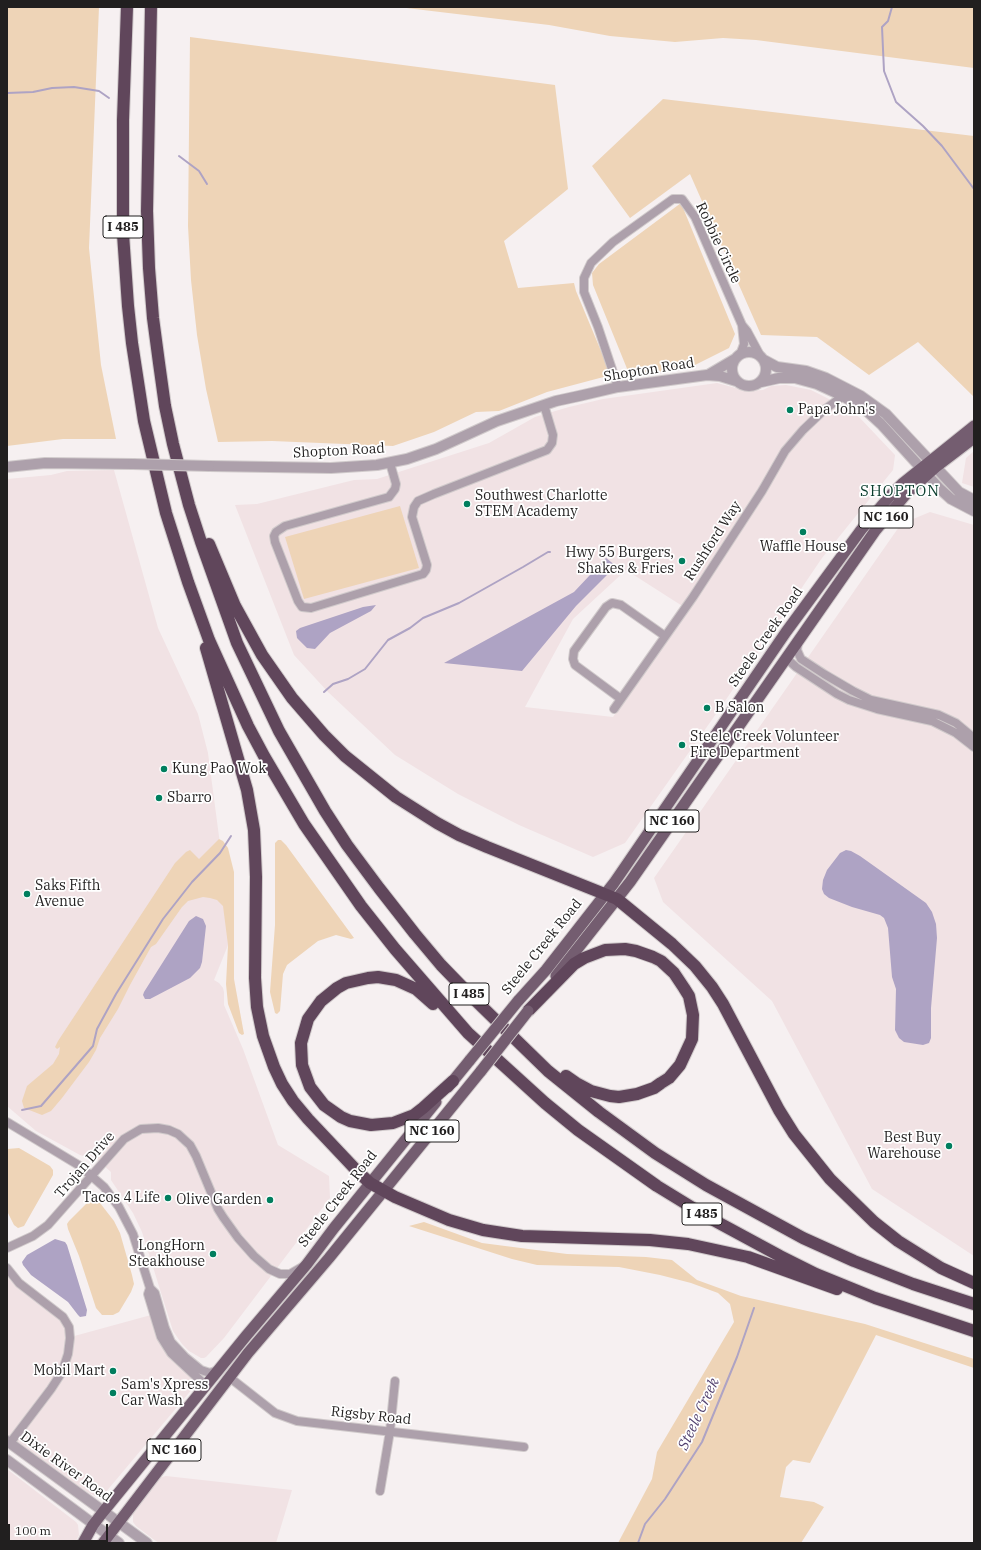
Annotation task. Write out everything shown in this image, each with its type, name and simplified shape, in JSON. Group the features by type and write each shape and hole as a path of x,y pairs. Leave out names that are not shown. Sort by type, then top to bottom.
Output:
{"highway":[{"name":"I 485","path":"127,7 123,120 122,219 128,306 137,376 146,427 166,513 188,582 209,640 248,726 304,824 361,906 395,949 468,1033 578,1130 645,1178 706,1216 780,1256 816,1274 874,1298 974,1331"},
{"name":"I 485","path":"151,7 147,211 153,318 165,406 189,506 211,573 237,643 279,731 325,811 356,857 414,934 473,998 548,1071 599,1112 655,1152 706,1185 796,1234 854,1261 913,1284 974,1304"},
{"path":"165,406 210,546 235,606 273,672 292,698 324,735 364,773 396,797 437,823 459,835 487,847 618,899 686,956 704,977 723,1004 778,1110 794,1134 830,1179 874,1222 898,1241 941,1268 974,1283"},
{"path":"188,582 239,762 251,810 254,830 256,877 256,993 260,1022 266,1046 282,1084 294,1101 308,1119 370,1183 383,1191 450,1220 483,1230 502,1234 542,1237 668,1242 724,1251 774,1266 820,1284 941,1321"},
{"path":"473,998 576,1083 592,1091 610,1096 628,1096 645,1092 669,1078 685,1057 692,1039 693,1015 688,996 677,977 668,967 653,957 636,950 605,950 584,958 565,972 528,1011"},
{"path":"453,1081 423,1108 394,1123 371,1125 350,1121 340,1117 324,1105 310,1087 305,1076 301,1055 301,1043 304,1030 314,1010 321,1001 337,988 358,979 378,977 396,980 416,989 468,1033"}],"main road":[{"name":"Steele Creek Road","path":"106,1539 229,1377 481,1071 618,899 878,527 929,467 974,426"},
{"name":"Steele Creek Road","path":"83,1543 93,1525 103,1512 246,1336 307,1264 370,1183 518,1001 546,970 605,894 649,833 731,711 861,530 890,496 929,467 974,438"},
{"path":"786,658 784,652 786,646 803,622 831,571"},
{"path":"726,743 757,687 775,660 776,655 773,652"},
{"path":"229,1377 227,1372 247,1344 246,1336"}],"street":[{"name":"Robbie Circle","path":"618,387 598,327 584,292 584,278 597,256 618,238 669,200 677,198 682,199 695,217 742,325 744,344 738,357"},
{"name":"Robbie Circle","path":"742,325 747,330 763,358"},
{"path":"974,500 960,492 929,467 868,412 843,396 817,384 794,378 779,378 749,387 743,386 736,381 732,368 738,357 750,352 779,367 806,371 826,378 855,392 886,414 929,467 951,499 974,511"},
{"name":"Shopton Road","path":"707,375 738,357"},
{"path":"762,382 767,372 767,366 763,358"},
{"name":"Shopton Road","path":"7,467 45,463 331,468 366,467 407,459 436,449 496,421 544,405 618,387 707,375 720,376 736,381"},
{"name":"Rushford Way","path":"614,709 693,597 762,491 785,451 803,430 824,410 843,396"},
{"path":"390,463 396,489 389,497 285,526 276,532 274,536 275,542 298,601 302,607 311,608 424,574 427,565 412,517 414,507 418,501 547,450 552,443 553,435 544,405"},
{"path":"621,699 575,665 573,659 574,651 606,607 612,603 621,605 665,636"},
{"path":"798,641 798,650 802,659 853,691 871,700 939,715 956,723 974,738"},
{"path":"786,658 796,668 849,700 877,709 932,721 956,733 974,747"},
{"path":"7,1122 70,1160 92,1176 115,1201 128,1223 136,1241 150,1288 155,1294 168,1336 178,1350 204,1372 213,1372 221,1367"},
{"name":"Trojan Drive","path":"7,1248 43,1230 55,1219 124,1139 135,1132 153,1128 168,1130 182,1137 192,1148 223,1217 244,1245 261,1263 280,1274 290,1274 307,1264"},
{"path":"7,1268 19,1283 63,1317 69,1327 70,1338 68,1354 62,1372 51,1389 8,1442"},
{"path":"150,1288 148,1294 162,1337 171,1353 201,1381 200,1393"},
{"name":"Rigsby Road","path":"229,1377 275,1413 285,1418 297,1421 524,1447"},
{"path":"380,1491 390,1431 395,1381"},
{"name":"Dixie River Road","path":"8,1442 147,1543"},
{"name":"Dixie River Road","path":"7,1460 93,1525 106,1539 119,1543"}],"shaded area":[{"path":"7,7 99,7 89,248 101,365 116,439 63,439 7,446"},
{"path":"398,7 974,7 974,68 756,40 723,38 675,42 610,36 549,25"},
{"path":"190,37 555,85 568,189 504,241 518,288 574,283 611,375 547,392 499,411 476,412 434,432 393,446 272,441 218,442 206,389 197,335 191,280 188,226"},
{"path":"663,99 974,136 974,397 918,342 869,375 817,337 761,335 690,174 630,218 592,166"},
{"path":"681,203 735,334 729,348 695,365 630,376 593,285 592,273 599,264"},
{"path":"717,383 747,391 763,390 771,386 786,385 811,390 848,409 860,418 895,455 893,470 822,558 723,704 625,843 593,857 519,825 458,794 395,755 328,692 294,655 235,505 257,504 354,480 377,479 489,443 535,417 603,399","holes":["626,570 687,609 613,717 525,707 573,619"]},
{"path":"974,451 974,487 962,483 966,458"},
{"path":"114,470 158,628 198,714 208,753 232,935 214,980 223,988 224,1005 243,1049 278,1145 329,1176 330,1198 224,1338 204,1358 201,1358 189,1351 173,1331 142,1232 133,1213 111,1180 111,1172 94,1157 89,1158 80,1155 36,1131 7,1106 7,479 51,475 67,471"},
{"path":"400,506 419,568 304,599 285,537"},
{"path":"930,512 974,525 974,1256 872,1189 772,1001 663,902 654,878 901,524"},
{"path":"606,558 616,566 576,606 522,671 444,663 574,592"},
{"path":"376,605 371,611 330,633 315,649 307,648 297,638 296,631 300,628 363,607"},
{"path":"219,839 223,841 228,848 234,872 234,979 244,1034 242,1035 239,1033 228,1004 226,984 228,945 223,906 217,900 203,897 188,901 182,907 156,944 151,947 118,1009 100,1038 96,1050 89,1062 62,1098 51,1111 42,1115 24,1108 22,1101 27,1086 53,1064 59,1054 60,1047 57,1049 55,1047 58,1041 175,863 190,850 199,859"},
{"path":"278,840 281,840 286,845 354,938 351,939 336,935 318,941 287,965 283,974 280,1011 277,1014 275,1013 270,992 275,925 275,843"},
{"path":"846,850 860,856 926,903 932,912 936,924 937,938 931,1008 931,1038 929,1043 923,1045 904,1042 899,1038 895,1030 896,989 892,977 888,928 884,918 880,915 852,907 829,898 824,894 822,889 823,880 827,870 840,853"},
{"path":"196,916 203,919 206,926 200,968 190,978 150,999 145,999 143,995 144,992 189,921"},
{"path":"19,1148 50,1166 53,1170 53,1175 24,1226 18,1228 14,1225 7,1211 7,1149"},
{"path":"91,1199 100,1203 114,1221 120,1233 134,1284 119,1312 113,1315 102,1315 96,1308 67,1224"},
{"path":"424,1222 482,1243 567,1254 646,1257 672,1260 697,1280 741,1296 865,1324 974,1359 974,1368 876,1335 810,1463 793,1460 786,1467 780,1497 814,1502 824,1507 801,1543 618,1543 652,1479 657,1452 734,1322 730,1304 718,1293 691,1283 660,1275 619,1267 537,1265 512,1259 409,1226"},
{"path":"55,1239 65,1242 67,1245 87,1310 86,1316 80,1317 68,1302 31,1275 23,1265 22,1262 27,1255"},
{"path":"7,1276 14,1284 63,1321 67,1338 151,1315 194,1379 193,1388 105,1493 95,1496 87,1492 7,1435"},
{"path":"7,1469 76,1522 78,1525 79,1535 75,1543 7,1543"},
{"path":"166,1476 292,1490 276,1543 159,1543 136,1526 133,1522 133,1514 135,1508 158,1478"}],"waterway":[{"path":"892,7 888,21 882,27 884,71 896,102 923,126 942,146 974,189"},
{"path":"7,93 33,92 52,88 74,87 99,91 109,98"},
{"path":"179,156 199,171 207,184"},
{"path":"324,692 333,684 348,679 365,669 388,640 410,628 423,618 459,603 550,552"},
{"path":"22,1110 41,1106 93,1046 97,1029 116,994 163,919 192,882 220,853 231,836"},
{"name":"Steele Creek","path":"638,1543 645,1524 665,1499 702,1442 737,1357 754,1308"}],"place":[{"name":"Papa John's","path":"790,410"},
{"name":"Southwest Charlotte STEM Academy","path":"467,504"},
{"name":"Waffle House","path":"803,532"},
{"name":"Hwy 55 Burgers, Shakes & Fries","path":"682,561"},
{"name":"B Salon","path":"707,708"},
{"name":"Steele Creek Volunteer Fire Department","path":"682,745"},
{"name":"Kung Pao Wok","path":"164,769"},
{"name":"Sbarro","path":"159,798"},
{"name":"Saks Fifth Avenue","path":"27,894"},
{"name":"Best Buy Warehouse","path":"949,1146"},
{"name":"Tacos 4 Life","path":"168,1198"},
{"name":"Olive Garden","path":"270,1200"},
{"name":"LongHorn Steakhouse","path":"213,1254"},
{"name":"Mobil Mart","path":"113,1371"},
{"name":"Sam's Xpress Car Wash","path":"113,1393"}],"district":[{"name":"SHOPTON","path":"900,492"}]}
